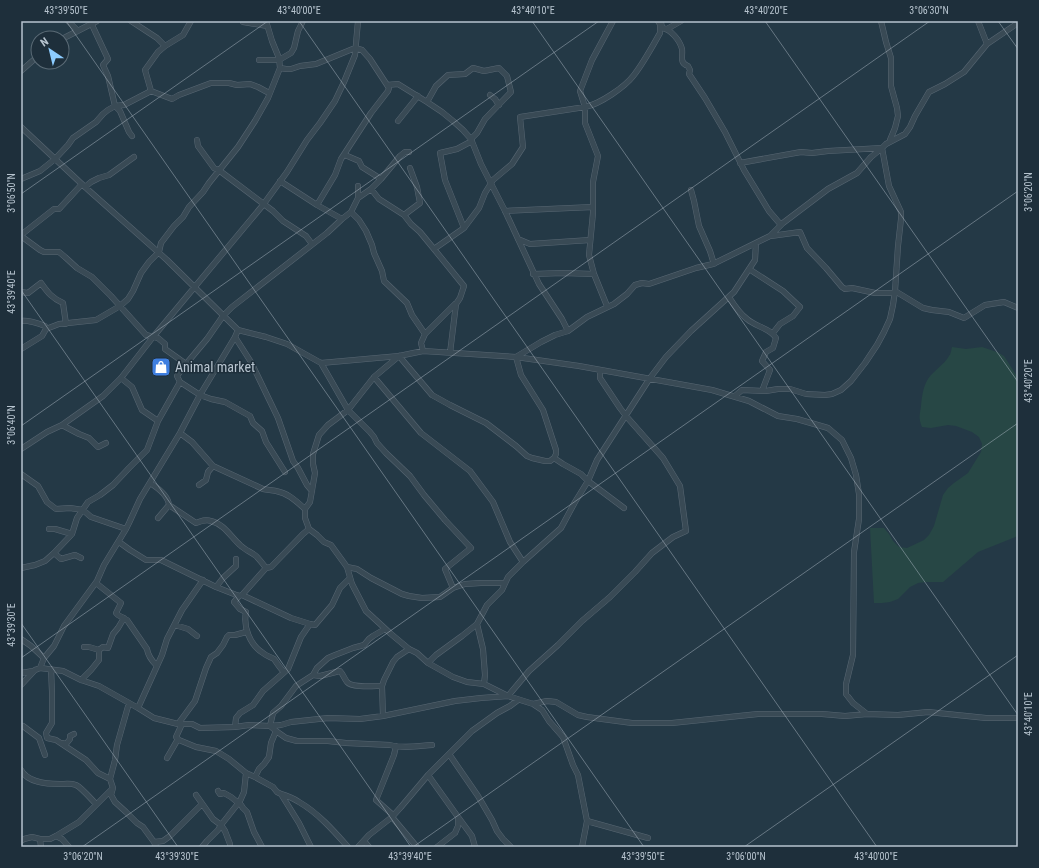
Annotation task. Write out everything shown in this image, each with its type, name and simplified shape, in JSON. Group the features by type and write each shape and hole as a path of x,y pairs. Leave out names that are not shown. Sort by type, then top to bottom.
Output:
{"street":[{"path":"68,21 78,31"},
{"path":"132,21 157,38 165,46"},
{"path":"151,91 145,70 158,52 183,35 191,21"},
{"path":"260,60 279,60 291,53 303,21"},
{"path":"21,449 47,432 62,425 103,396 121,378 263,204 287,172 307,140 320,123 344,82 355,55 358,21"},
{"path":"607,306 594,274 589,255 593,207 593,182 598,156 585,122 585,107 580,91 592,60 613,21"},
{"path":"434,249 464,228 478,208 493,180 512,164 522,147 520,117 593,105 616,92 634,76 660,33 660,21"},
{"path":"660,21 662,28 667,29 680,44 682,51 681,57 685,66 688,66 690,70 689,74 725,132 740,164 769,211 781,225"},
{"path":"667,29 681,21"},
{"path":"881,21 891,58 892,86 898,116 890,141"},
{"path":"978,21 987,44"},
{"path":"70,35 94,22"},
{"path":"94,22 93,27 108,59 103,65 112,88 115,106 120,111 132,136"},
{"path":"21,349 42,336 46,329 59,324 96,320 120,306 128,299 148,262 159,252 161,243 238,147 255,121 280,68 279,60 267,24 243,22"},
{"path":"516,357 555,335 568,331 587,317 607,306 614,304 627,294 635,285 642,283 650,284 696,268 714,264 770,236 781,225 828,189 857,172 886,144 905,134 929,92 964,72 987,44 1018,23"},
{"path":"280,68 291,69 316,64 355,48 362,50 370,59 389,88 341,159 318,205"},
{"path":"21,71 30,63"},
{"path":"427,102 436,86 448,75 465,74 473,68 484,71 499,68 507,76 511,92 485,119 477,134 457,149 440,153 445,180 464,228"},
{"path":"21,179 40,171 55,159 73,138 96,122 103,114 115,106 124,105 151,91 172,99 211,83 228,83 238,85 250,84 269,93"},
{"path":"387,85 398,84 418,96 453,121 471,140 533,274 568,331"},
{"path":"490,95 499,105"},
{"path":"398,121 418,96"},
{"path":"21,127 83,186 159,252 238,330 287,344 321,364 348,410 370,432 386,453 410,476 445,520 471,548 445,569 453,588"},
{"path":"197,140 198,146 214,168 306,236 312,244"},
{"path":"740,164 801,152 812,153 882,148"},
{"path":"735,396 742,390 762,391 778,389 790,389 806,394 832,394 840,390 850,381 865,363 877,345 890,319 901,219 901,212 889,186 882,148"},
{"path":"358,198 372,189 404,152 409,152"},
{"path":"345,155 359,160 362,167 381,179"},
{"path":"134,157 109,175 83,186 58,209 54,209 21,235 44,252 58,252 62,254 77,268 92,277 146,335 153,338 158,338 165,344 165,349 186,364"},
{"path":"404,215 420,203 417,187 410,168"},
{"path":"280,181 342,219"},
{"path":"285,472 266,442 262,431 253,423 250,416 225,402 200,395 180,382 177,376 207,339 223,316 232,307 312,244 327,234 351,212 358,198 358,186"},
{"path":"372,189 379,199 404,215 464,286 460,298 456,304 425,334 421,343 423,351"},
{"path":"691,190 699,226 714,264"},
{"path":"505,211 593,207"},
{"path":"351,212 359,220 366,231 382,271 384,281 406,303 425,334"},
{"path":"770,236 800,232 807,248 842,287 845,288 875,292 894,292 923,308 949,312 964,318 985,305 1004,302 1018,308"},
{"path":"518,239 530,244 590,240"},
{"path":"428,663 436,655 477,624 487,605 502,590 508,577 561,528 588,481 597,460 650,378 666,357 691,331 734,292 755,260 756,243"},
{"path":"749,269 783,291 800,307 793,316 780,324 773,333"},
{"path":"533,274 563,272 594,274"},
{"path":"21,292 28,292 41,283 53,298 63,304 66,324"},
{"path":"729,297 747,320 773,333 776,338 773,348 766,352 762,361 770,370 762,391"},
{"path":"450,353 456,304"},
{"path":"21,321 24,320 36,323 45,326 46,329"},
{"path":"21,685 38,669 44,658 54,646 64,626 96,583 104,565 119,542 150,483 238,330"},
{"path":"235,337 250,362 278,418 293,461 312,491"},
{"path":"321,364 399,356 423,351 516,357 579,366 712,390 749,401 778,416 797,419 828,428 842,440 851,458 859,494 859,519 854,552 853,655 846,684 846,694 853,703 867,714"},
{"path":"399,356 432,395 486,423 527,456 550,461 554,458 556,450 543,410 521,374 516,357"},
{"path":"304,509 310,502 315,473 313,454 319,435 328,425 348,410 374,377 399,356"},
{"path":"21,673 38,669 63,671 81,680 99,686 154,718 180,724 192,724 200,728 235,728 249,725 270,726 328,718 360,719 383,716 455,701 508,696 529,671 610,596 652,553 673,537 686,531 680,486 663,458 626,416 600,378 600,370"},
{"path":"374,377 421,433 470,471 493,502 510,542 523,562"},
{"path":"121,378 132,387 142,410 158,422"},
{"path":"21,568 45,561 54,553 72,534 77,518 88,502 113,486 147,450 158,422 180,382"},
{"path":"62,425 89,438 98,447 106,443"},
{"path":"180,433 192,442 213,466 263,489 271,492 275,491 294,499 304,509 305,518 309,529 324,542 331,545 348,567 352,584 366,611 409,649 417,653 428,663 453,678 467,682 484,684 508,696 532,704 542,710 563,737 578,775 587,821 582,847"},
{"path":"554,458 582,474 588,481 624,508"},
{"path":"199,485 206,480 208,472 213,466"},
{"path":"22,477 38,486 47,502 56,509 70,508 82,510 90,517 126,529"},
{"path":"150,483 168,499 169,505 196,523 204,520 212,521 219,525 229,533 238,544 256,556 266,568"},
{"path":"158,518 169,505"},
{"path":"49,529 55,529 72,534"},
{"path":"284,672 273,659 257,649 246,632 244,618 246,612 240,609 234,602 266,568 271,567 309,529"},
{"path":"119,542 146,560 161,560 216,587 241,595 291,618 315,625 332,605 340,588 350,578"},
{"path":"54,553 61,560 75,555 81,558"},
{"path":"216,587 236,566 236,559"},
{"path":"348,567 357,569 402,594 415,598 440,596 453,588 465,584 506,583"},
{"path":"138,708 162,655 167,639 182,610 203,580"},
{"path":"96,583 121,603 116,613 127,620 147,649 147,653 151,660 157,666"},
{"path":"84,647 99,650 103,647 108,648 113,634 124,618"},
{"path":"235,728 236,718 240,713 252,704 263,691 288,669 301,637 310,624"},
{"path":"477,624 483,649 485,675 484,684"},
{"path":"175,625 188,629 197,636"},
{"path":"270,726 273,713 281,706 296,686 313,675 317,668 328,658 335,654 364,645 368,639 385,629"},
{"path":"167,758 178,739 176,737 180,724 195,701 211,657 223,645 227,637 246,632"},
{"path":"21,639 36,649 44,658"},
{"path":"383,716 382,686 393,662 397,657 409,649"},
{"path":"81,680 99,660 99,650"},
{"path":"47,736 46,733 52,723 51,669"},
{"path":"313,675 320,676 340,671 348,683 352,685 382,686"},
{"path":"358,847 369,835 401,807 428,775 472,731 518,700"},
{"path":"532,704 547,701 556,702 578,715 632,723 672,723 758,714 815,714 845,716 867,714 898,715 928,712 986,718 1018,718"},
{"path":"129,703 117,745 110,779 113,788 111,795 115,802 144,827 155,844 170,836 202,804"},
{"path":"22,726 39,738 45,755"},
{"path":"270,726 286,738 297,741 328,741 407,747 432,745"},
{"path":"255,777 259,769 269,757 271,743 276,731"},
{"path":"61,743 66,744 70,739 70,736 74,734"},
{"path":"39,738 47,736"},
{"path":"47,736 47,738 56,740 86,760 98,773 110,779"},
{"path":"178,739 196,747 216,751 229,759 246,773 273,787 277,792 287,795 308,807 320,817 348,847"},
{"path":"396,746 394,755 376,800 392,816 417,847"},
{"path":"449,754 478,796 497,831 511,847"},
{"path":"21,770 23,774 30,779 40,782 76,785 96,804"},
{"path":"202,847 218,830 242,798 246,773"},
{"path":"428,775 472,836 475,847"},
{"path":"21,841 32,837 50,839 56,836 79,822 113,788"},
{"path":"218,791 220,794 231,797 247,812 254,832 262,847"},
{"path":"281,794 300,823 311,847"},
{"path":"196,795 213,819 221,825 228,837 230,847"},
{"path":"437,847 455,833 458,826 458,817"},
{"path":"587,821 648,838"},
{"path":"56,836 62,839 69,847"},
{"path":"40,839 40,847"},
{"path":"364,841 369,847"}],"green space":[{"path":"952,347 966,349 982,347 997,352 1004,356 1018,378 1018,536 978,552 943,582 918,583 910,587 898,599 890,602 874,603 870,528 884,528 899,547 907,548 924,540 934,526 943,495 948,488 968,473 981,452 982,444 979,437 972,432 956,426 948,425 931,428 922,427 921,424 920,414 922,395 925,385 930,376 947,359"}],"place":[{"name":"Animal market","path":"161,367"}]}
